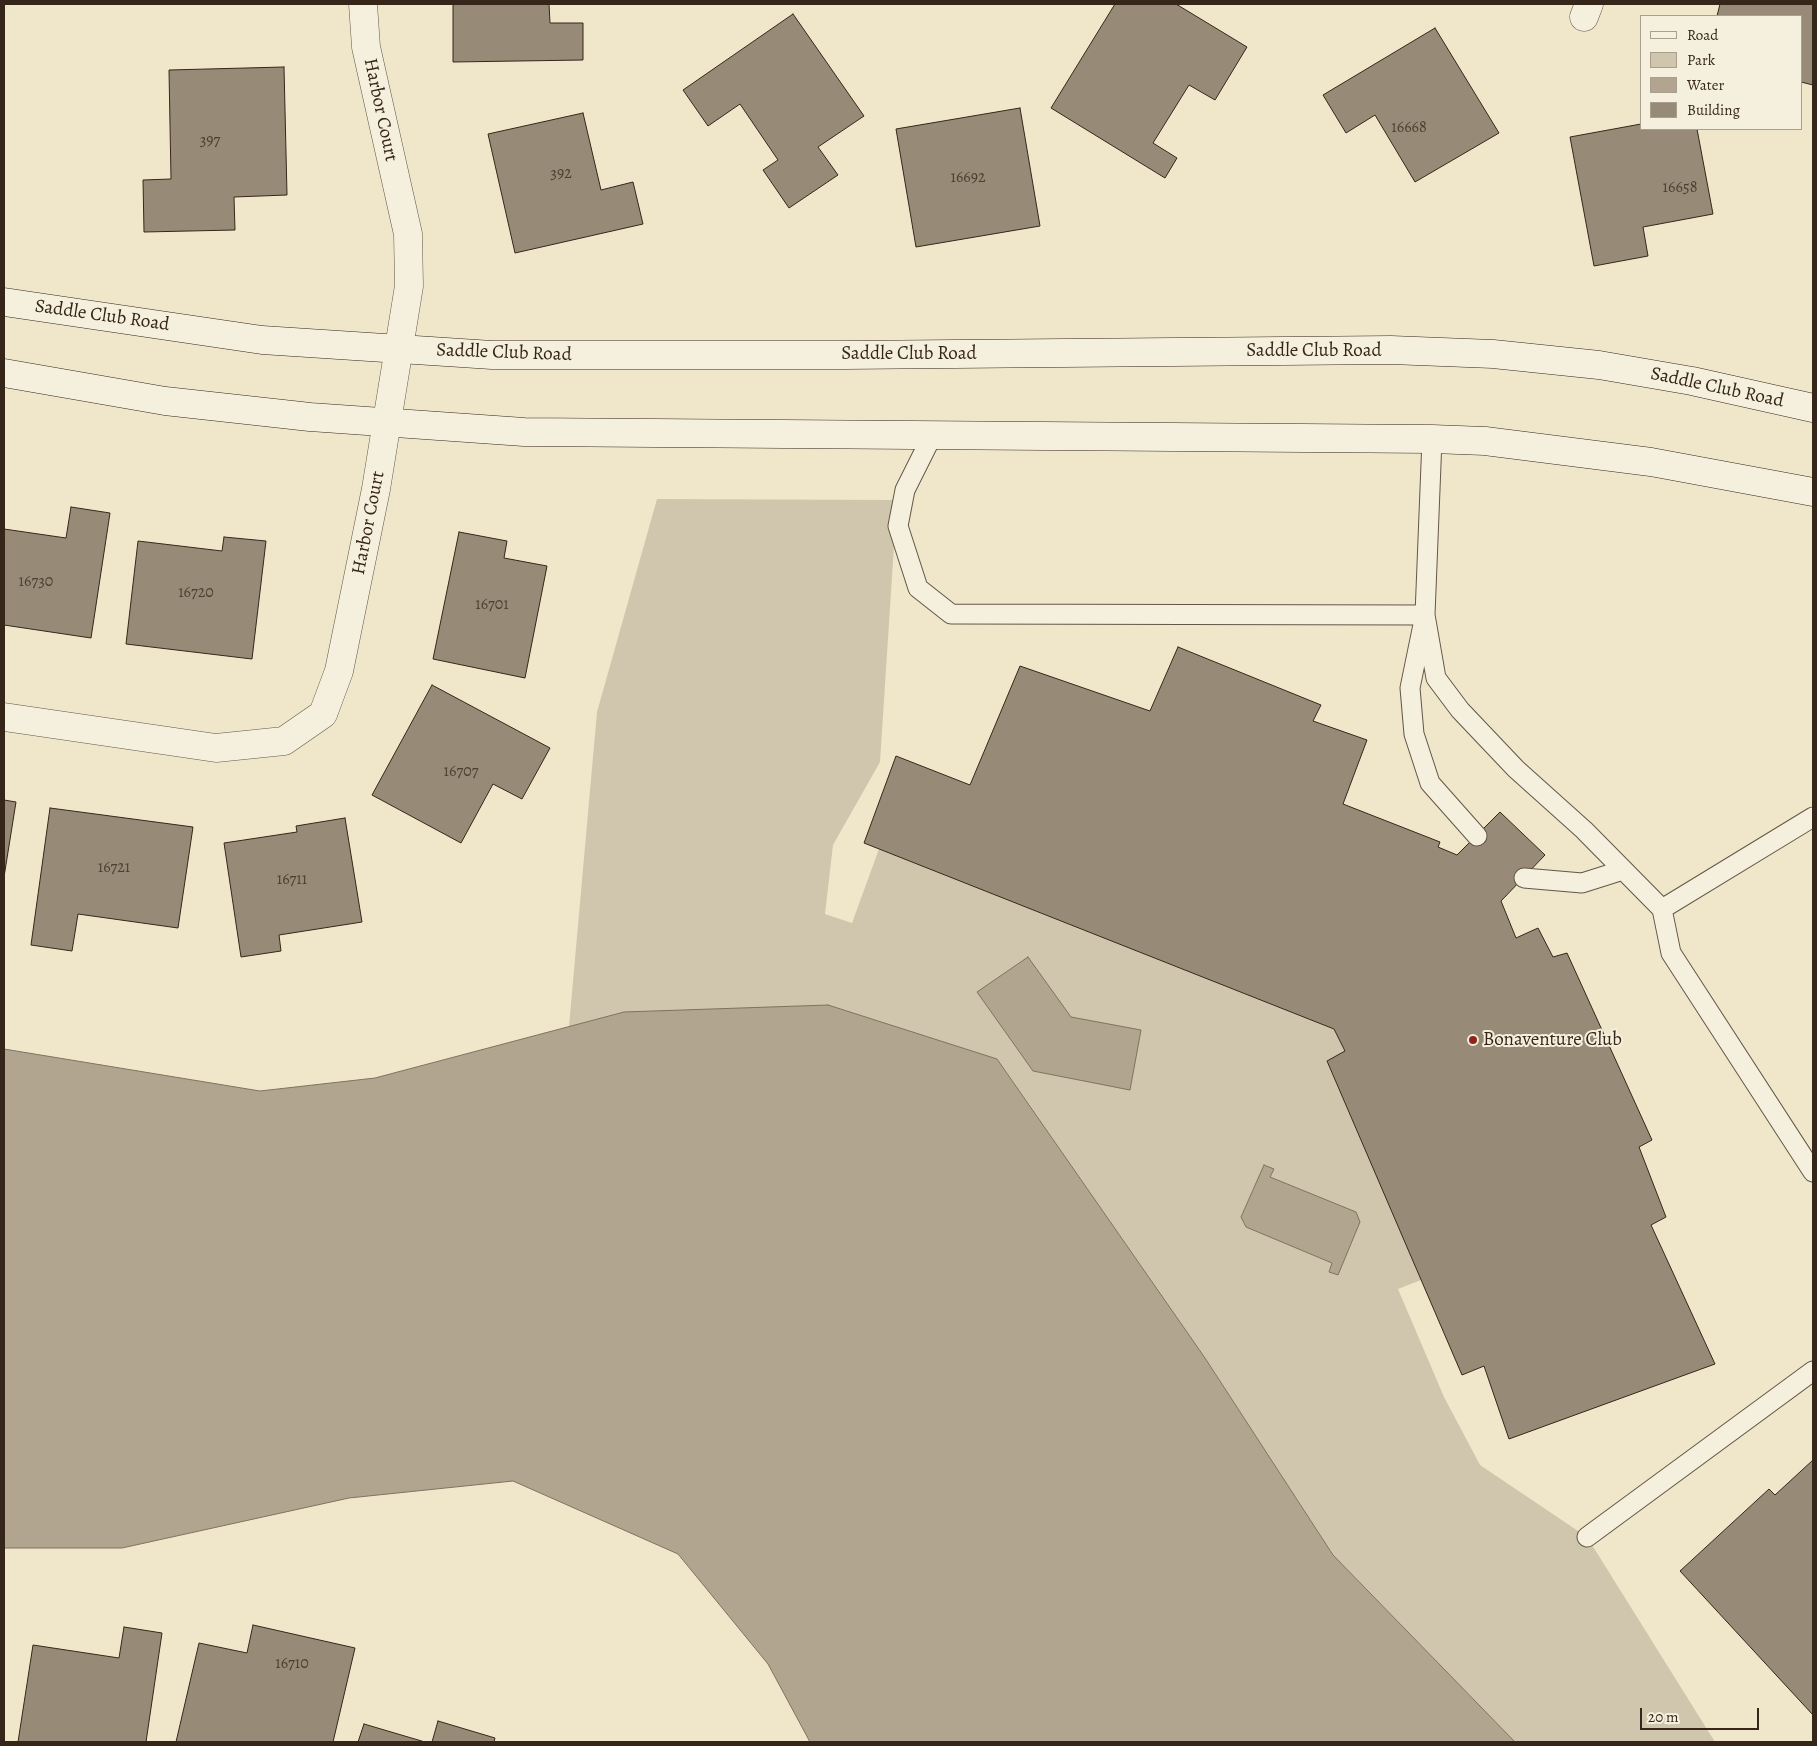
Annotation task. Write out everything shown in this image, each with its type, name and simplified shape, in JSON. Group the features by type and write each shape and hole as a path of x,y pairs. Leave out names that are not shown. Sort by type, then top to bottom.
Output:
{"street":[{"name":"Harbor Court","path":"4,718 216,748 284,741 324,714 339,671 376,489 408,286 408,234 366,47 363,4"},
{"name":"Saddle Club Road","path":"4,302 262,340 492,355 845,355 1391,350 1493,354 1618,368 1692,381 1813,408"},
{"path":"4,374 165,401 310,418 524,432 1432,439 1539,446 1651,462 1813,492"}],"lane":[{"path":"932,436 905,490 898,526 918,588 950,614 1425,614"},
{"path":"1432,439 1425,614 1410,688 1414,734 1430,783 1476,836"},
{"path":"1425,614 1436,678 1460,710 1516,769 1584,830 1662,909 1671,953 1813,1172"},
{"path":"1662,909 1813,817"},
{"path":"1524,878 1582,883 1624,870"},
{"path":"1587,1537 1813,1371"}],"green space":[{"path":"657,499 897,500 880,762 833,845 825,914 852,923 879,849 1334,1029 1345,1051 1327,1062 1421,1280 1398,1289 1444,1397 1480,1465 1587,1537 1715,1742 1515,1742 1333,1555 1205,1358 997,1059 569,1026 597,712"}],"water":[{"path":"1028,957 1071,1017 1141,1030 1130,1090 1033,1071 977,992"},
{"path":"828,1005 997,1059 1205,1358 1333,1555 1515,1742 810,1742 768,1664 678,1554 513,1481 349,1498 122,1548 4,1548 4,1049 260,1091 375,1078 624,1012"},
{"path":"1264,1165 1274,1169 1270,1177 1356,1212 1360,1222 1338,1275 1329,1272 1332,1263 1246,1227 1241,1217"}],"building":[{"path":"453,4 549,4 550,23 583,23 583,60 453,62"},
{"path":"1115,4 1176,4 1247,47 1215,100 1189,85 1153,143 1177,158 1165,178 1051,108"},
{"path":"1720,4 1813,4 1813,85 1802,82 1802,15 1717,15"},
{"path":"793,14 864,116 818,147 838,175 789,208 763,170 778,160 740,104 708,126 683,90"},
{"path":"1435,28 1499,133 1415,182 1375,115 1346,133 1323,95"},
{"path":"284,67 287,195 234,197 235,230 144,232 143,180 171,179 169,70"},
{"path":"1020,108 1040,226 916,247 896,129"},
{"path":"583,113 601,190 633,182 643,224 515,253 488,134"},
{"path":"1640,124 1640,130 1697,130 1713,214 1643,227 1648,256 1594,266 1570,137"},
{"path":"71,507 110,513 91,638 4,625 4,529 66,538"},
{"path":"459,532 507,541 504,558 547,566 525,678 433,659"},
{"path":"224,537 266,541 252,659 126,644 138,541 222,551"},
{"name":"Bonaventure Club","path":"1178,647 1321,705 1313,721 1367,740 1343,804 1440,842 1438,847 1457,855 1500,812 1545,855 1501,901 1516,938 1538,928 1553,957 1567,953 1652,1140 1639,1147 1666,1217 1651,1225 1715,1364 1509,1439 1484,1366 1462,1375 1327,1061 1345,1051 1334,1029 864,843 896,756 970,785 1020,666 1150,711"},
{"path":"432,685 550,748 522,799 493,784 461,843 372,795"},
{"path":"4,800 16,802 4,877"},
{"path":"50,808 193,827 178,928 78,914 72,951 31,945"},
{"path":"345,818 362,922 279,935 281,951 241,957 224,843 297,832 296,826"},
{"path":"1813,1460 1813,1715 1680,1571 1769,1489 1775,1495"},
{"path":"253,1625 355,1648 333,1742 176,1742 199,1643 247,1653"},
{"path":"124,1627 162,1633 146,1742 18,1742 33,1645 119,1658"},
{"path":"438,1721 495,1738 494,1742 432,1742"},
{"path":"364,1724 425,1742 358,1742"}],"place":[{"name":"Bonaventure Club","path":"1473,1040"}]}
